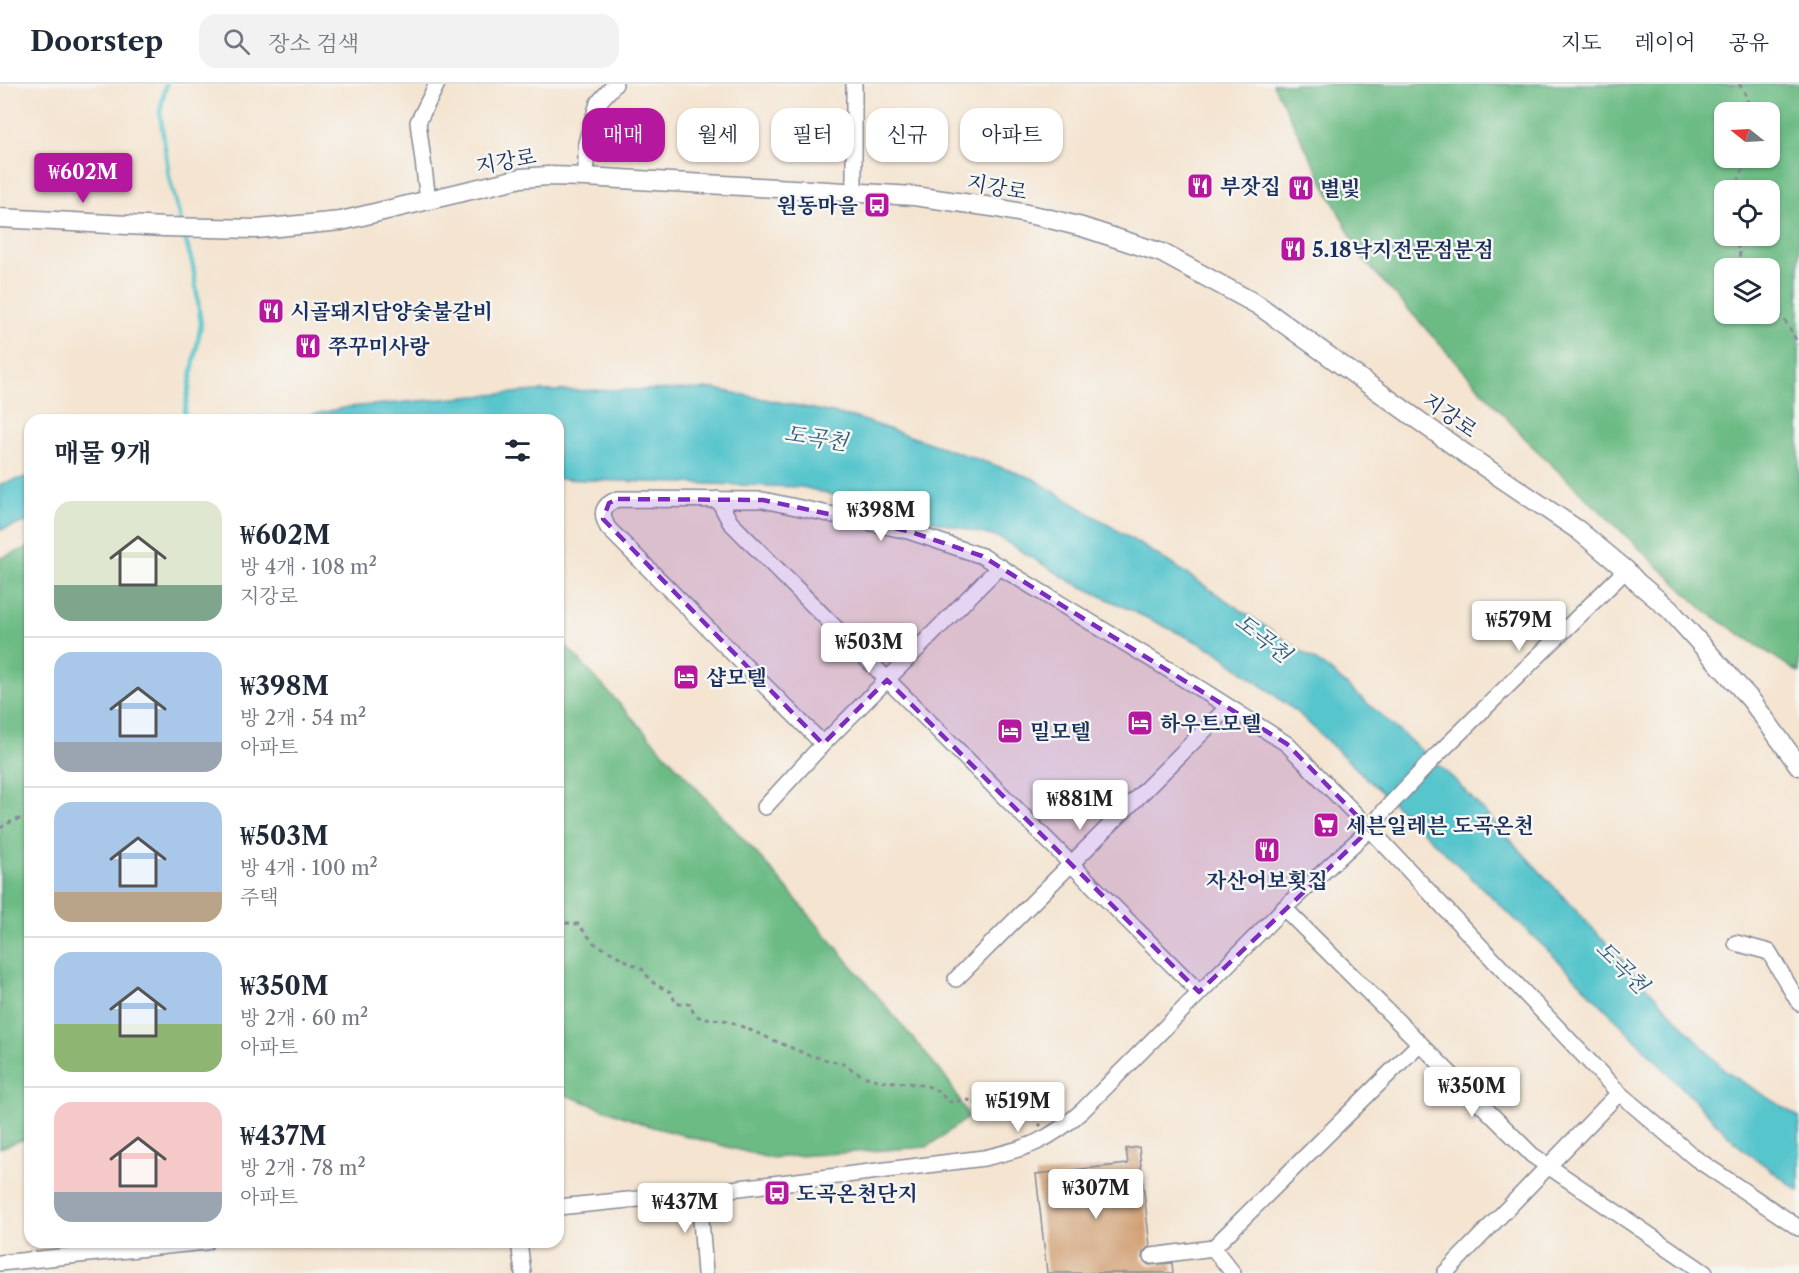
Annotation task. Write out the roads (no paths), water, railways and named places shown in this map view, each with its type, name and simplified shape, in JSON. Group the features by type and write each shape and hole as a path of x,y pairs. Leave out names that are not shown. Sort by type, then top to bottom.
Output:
{"main road":[{"name":"지강로","path":"0,218 203,229 257,229 340,221 521,178 548,176 914,196 1002,209 1082,227 1162,253 1258,305 1464,453 1578,530 1670,610 1751,700 1799,766"}],"street":[{"path":"428,200 418,122 437,84"},
{"path":"586,177 586,143 598,102 615,84"},
{"path":"854,84 854,193"},
{"path":"823,744 608,528 603,519 604,510 609,503 618,499 763,500 908,531 982,556 1000,566 1287,744 1619,1093 1695,1158 1799,1228"},
{"path":"718,499 730,522 1198,992"},
{"path":"765,807 823,744 1000,566"},
{"path":"564,1206 699,1193 984,1158 1027,1148 1050,1137 1082,1112 1198,992 1284,908 1370,829 1435,757 1626,570"},
{"path":"956,978 1228,707"},
{"path":"1284,908 1532,1155 1705,1273"},
{"path":"1736,943 1769,952 1799,1003"},
{"path":"1152,1256 1213,1248 1420,1043"},
{"path":"1445,1273 1619,1093"},
{"path":"699,1193 705,1273"},
{"path":"0,1263 147,1248"},
{"path":"520,1248 523,1273"},
{"path":"1213,1248 1233,1273"}],"water":[{"name":"도곡천","path":"715,389 857,418 1032,478 1175,566 1328,669 1453,778 1725,1071 1799,1117 1799,1191 1739,1146 1558,960 1298,713 1216,651 1072,582 1000,538 802,487 564,479 564,414 314,414 349,407 536,391"},
{"path":"24,478 24,523 0,530 0,484"}],"waterway":[{"path":"166,84 160,112 169,177 181,222"},
{"path":"183,231 193,266 201,324 184,414"}],"place":[{"name":"부잣집","path":"1200,186"},
{"name":"별빛","path":"1301,188"},
{"name":"원동마을","path":"877,205"},
{"name":"5.18낙지전문점분점","path":"1293,249"},
{"name":"시골돼지담양숯불갈비","path":"271,311"},
{"name":"쭈꾸미사랑","path":"308,346"},
{"name":"샵모텔","path":"686,677"},
{"name":"하우트모텔","path":"1140,723"},
{"name":"밀모텔","path":"1010,731"},
{"name":"세븐일레븐 도곡온천","path":"1326,825"},
{"name":"자산어보횟집","path":"1267,850"},
{"name":"도곡온천단지","path":"777,1193"}]}
